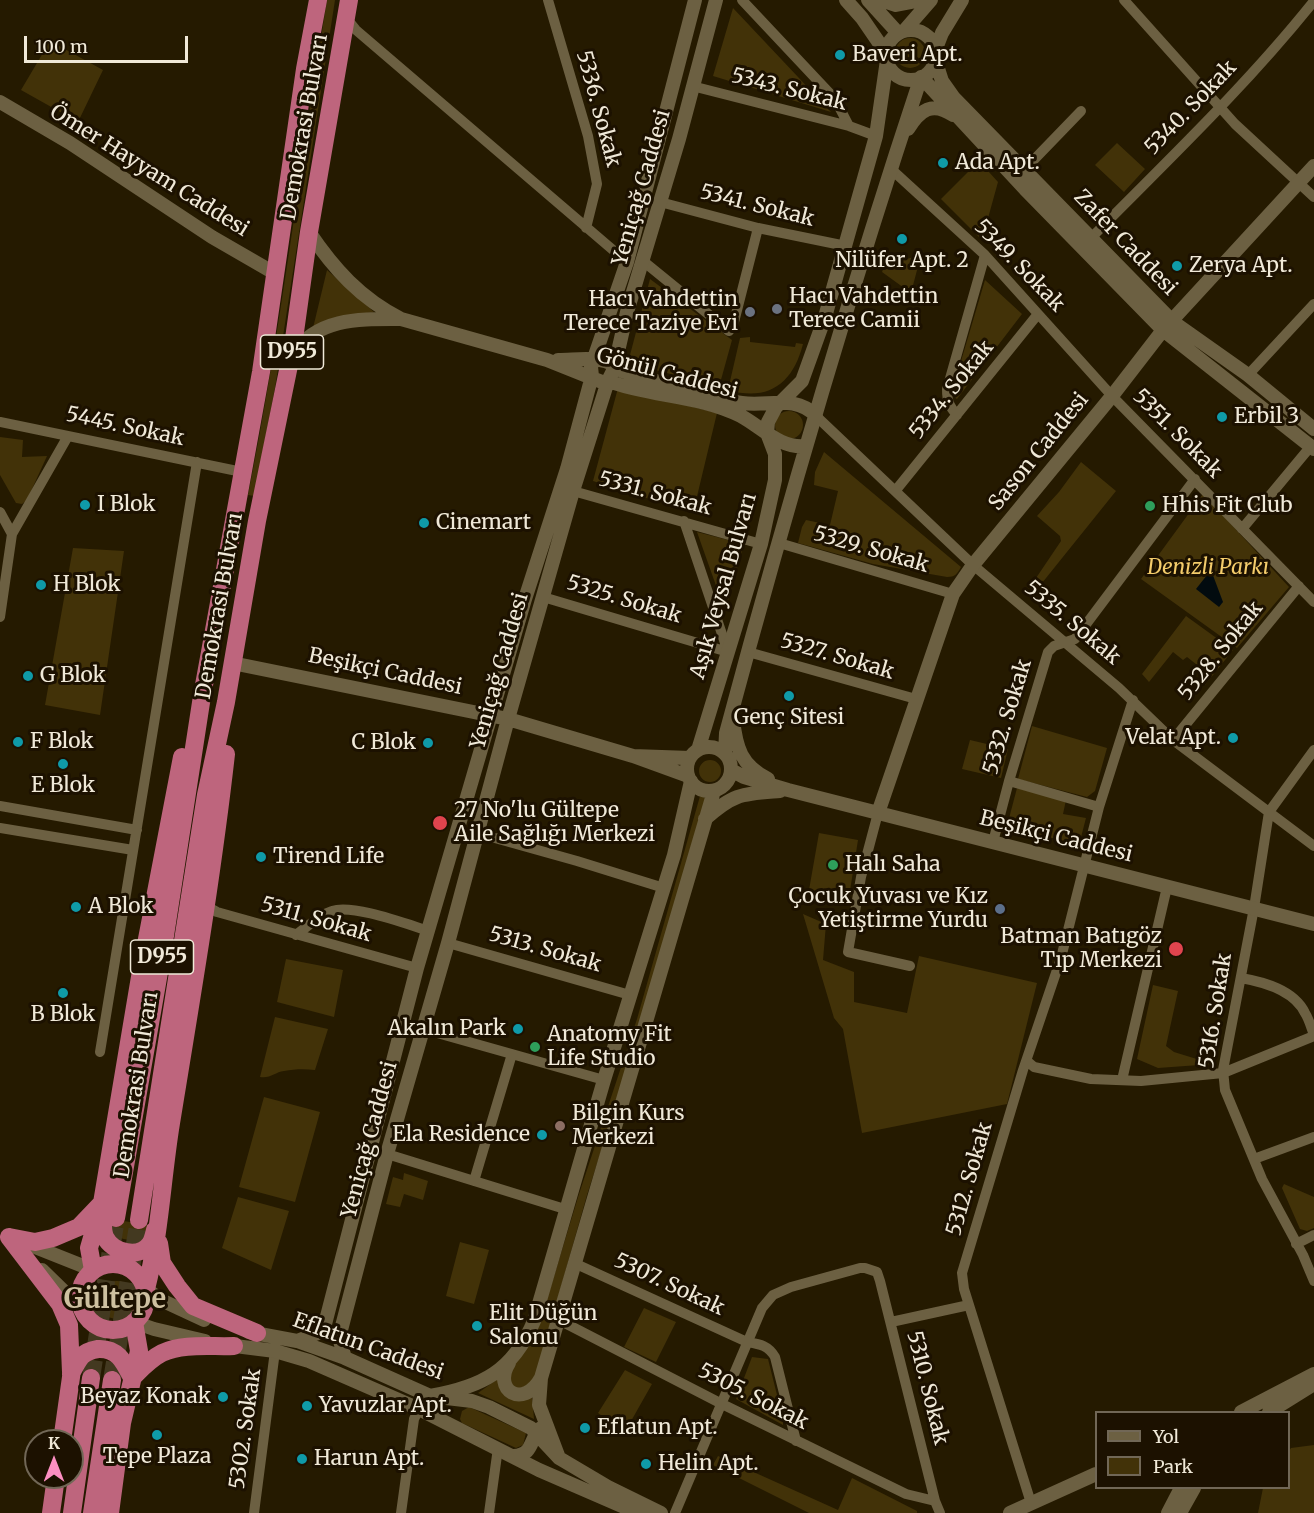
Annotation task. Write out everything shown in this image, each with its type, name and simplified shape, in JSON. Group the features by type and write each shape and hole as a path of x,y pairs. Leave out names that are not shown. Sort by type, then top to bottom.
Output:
{"highway":[{"name":"Demokrasi Bulvarı","path":"116,1218 162,956 202,696 276,274 305,69 318,0"},
{"name":"Demokrasi Bulvarı","path":"139,1220 206,795 226,702 257,521 290,358 309,232 350,0"},
{"path":"93,1270 89,1248 102,1203 177,775 187,735 202,696"},
{"path":"81,1308 86,1316 100,1327 118,1330 134,1322 144,1311 146,1304 146,1289 153,1261 163,1175 215,849 228,734 226,702"},
{"path":"102,1203 105,1238 117,1250 125,1252 142,1250 150,1245 159,1220"},
{"path":"5,1233 35,1242 53,1238 79,1227 102,1203"},
{"path":"159,1220 159,1248 162,1263 193,1306 257,1333"},
{"path":"5,1233 60,1304 69,1325 71,1374"},
{"path":"64,1429 71,1374 80,1336 82,1283 93,1270 104,1264 122,1264 138,1274 146,1289"},
{"path":"110,1513 122,1423 139,1351 134,1322"},
{"path":"132,1378 151,1359 163,1353 179,1348 234,1346"},
{"path":"71,1374 82,1356 90,1351 101,1349 116,1353 123,1360 132,1378"},
{"path":"72,1513 91,1378"},
{"path":"92,1513 112,1380"},
{"path":"51,1513 54,1489"}],"street":[{"name":"5336. Sokak","path":"548,0 588,136 597,184 586,228"},
{"name":"Yeniçağ Caddesi","path":"297,1341 318,1333 324,1328 417,968 490,715 567,469 592,376 591,367 627,262 695,0"},
{"name":"Yeniçağ Caddesi","path":"345,1358 340,1341 341,1330 387,1154 573,491 608,381 614,369 716,0"},
{"path":"742,0 835,99 849,126"},
{"path":"846,0 862,18 894,73 907,79 921,77 932,67 942,33 962,0"},
{"path":"868,0 901,32 921,32 933,43 935,55"},
{"path":"881,0 896,5 922,0"},
{"path":"767,433 768,422 779,403 797,387 807,372 846,246 876,136 886,57 892,39 931,0"},
{"path":"1124,0 1235,124 1314,197"},
{"name":"5340. Sokak","path":"1091,238 1220,108 1314,2"},
{"path":"347,19 356,30 627,262"},
{"name":"Zafer Caddesi","path":"935,55 942,81 954,98 1091,238 1168,326 1248,375 1314,429"},
{"path":"921,77 1025,189 1168,326 1312,448 1242,529"},
{"name":"Aşık Veysal Bulvarı","path":"731,770 725,754 726,733 748,652 806,446 921,77"},
{"name":"5343. Sokak","path":"692,86 849,126 876,136"},
{"name":"Ömer Hayyam Caddesi","path":"0,102 70,144 212,237 276,274"},
{"path":"900,141 912,123 927,109 944,109 960,120"},
{"path":"1024,170 1081,111"},
{"name":"Sason Caddesi","path":"878,813 953,594 973,565 1168,326 1314,166"},
{"name":"5349. Sokak","path":"891,169 985,255 1112,396"},
{"name":"5341. Sokak","path":"660,202 758,228 846,246"},
{"path":"643,261 729,331 732,330 758,228"},
{"path":"309,232 329,262 342,276 383,310 401,319"},
{"path":"957,415 949,407 947,389 985,255"},
{"path":"1248,375 1313,308"},
{"name":"5334. Sokak","path":"896,490 1038,314"},
{"path":"290,358 301,342 323,328 356,319 401,319"},
{"name":"Gönül Caddesi","path":"401,319 547,360 592,376 602,382 608,381 684,398 729,412 741,416 786,445 806,446"},
{"name":"Gönül Caddesi","path":"547,360 604,359 614,363 622,370 742,403 791,402 801,404 809,408 816,416"},
{"name":"5351. Sokak","path":"1112,396 1314,603"},
{"name":"5335. Sokak","path":"816,416 973,565 1133,700 1173,740 1314,846"},
{"name":"5445. Sokak","path":"0,422 242,472"},
{"name":"Aşık Veysal Bulvarı","path":"430,1396 454,1392 492,1376 512,1359 526,1340 534,1321 604,1080 674,855 689,779 687,765 694,754 761,544 775,480 775,454 767,433"},
{"path":"0,617 12,534 68,436"},
{"path":"100,1052 197,462"},
{"name":"5332. Sokak","path":"993,842 1048,652 1054,646 1075,639 1195,479"},
{"name":"5331. Sokak","path":"573,491 761,544"},
{"path":"0,512 12,534"},
{"path":"684,521 728,652"},
{"name":"5329. Sokak","path":"778,543 953,594"},
{"name":"5328. Sokak","path":"1173,740 1299,586"},
{"name":"5325. Sokak","path":"543,597 728,652"},
{"name":"5327. Sokak","path":"748,652 916,699"},
{"name":"Beşikçi Caddesi","path":"232,663 508,719 633,756 689,779"},
{"name":"5312. Sokak","path":"1031,1503 964,1289 962,1273 1061,958 1100,807 1133,700"},
{"path":"732,713 739,752 747,764 762,776 788,790"},
{"path":"694,754 708,747 725,754"},
{"path":"1269,812 1314,750"},
{"name":"Beşikçi Caddesi","path":"633,756 694,754"},
{"path":"661,1513 608,1487 559,1458 541,1429 539,1405 541,1378 705,819 719,788 730,777 731,770"},
{"name":"Beşikçi Caddesi","path":"731,770 744,777 788,790 1314,924"},
{"path":"689,779 699,789 719,788"},
{"path":"1009,781 1100,807"},
{"name":"Beşikçi Caddesi","path":"719,788 788,790"},
{"path":"705,819 733,797 749,793 788,790"},
{"path":"0,806 137,830"},
{"name":"5316. Sokak","path":"1269,812 1254,908 1223,1073 1225,1090 1254,1160 1314,1281"},
{"path":"878,813 861,877 848,952 910,966"},
{"path":"0,828 134,850"},
{"path":"477,833 664,888"},
{"path":"1122,1080 1167,887"},
{"name":"5311. Sokak","path":"206,906 218,912 417,968"},
{"path":"297,935 325,914 340,909 362,911 429,931"},
{"name":"5313. Sokak","path":"448,943 630,995"},
{"path":"1027,1061 1034,1067 1090,1079 1141,1081 1223,1073 1314,1035 1305,1011 1287,993 1254,980 1241,978"},
{"path":"423,1029 604,1080"},
{"path":"474,1180 512,1054"},
{"path":"1254,1160 1314,1137"},
{"path":"387,1154 568,1210"},
{"path":"5,1233 93,1270"},
{"path":"5,1233 81,1308"},
{"path":"1296,1244 1314,1235"},
{"name":"5307. Sokak","path":"574,1263 747,1342 763,1345 771,1350 775,1357 796,1440"},
{"name":"5310. Sokak","path":"747,1342 762,1308 773,1295 790,1287 860,1268 877,1272 935,1501 940,1513"},
{"name":"Eflatun Caddesi","path":"146,1289 185,1312 222,1328 297,1341 345,1358 430,1396 472,1401 516,1419 531,1428 541,1429"},
{"path":"891,1322 969,1305"},
{"name":"5305. Sokak","path":"557,1319 722,1404 906,1494 935,1501"},
{"name":"Eflatun Caddesi","path":"134,1322 165,1332 234,1346 275,1351 309,1361 418,1409 539,1470 638,1513"},
{"path":"675,1513 747,1342"},
{"name":"5302. Sokak","path":"254,1513 275,1351"},
{"path":"512,1359 503,1378 504,1383 512,1392 522,1395 528,1393 534,1389 541,1378"},
{"path":"1245,1411 1314,1374"},
{"path":"1272,1411 1314,1384"},
{"path":"455,1427 455,1413 460,1399 471,1385"},
{"path":"401,1513 414,1419 418,1409"},
{"path":"514,1456 522,1456 527,1452 541,1429"},
{"path":"489,1513 498,1448"},
{"path":"1010,1513 1095,1474"},
{"path":"1168,1513 1181,1489"},
{"path":"1180,1513 1193,1489"}],"green space":[{"path":"327,0 335,0 275,388 254,496 248,495 280,310"},
{"path":"733,8 831,112 713,76"},
{"path":"910,38 921,42 925,53 921,64 910,68 899,64 895,53 899,42"},
{"path":"50,41 103,70 78,122 21,90"},
{"path":"1117,143 1145,169 1124,192 1095,165"},
{"path":"979,161 998,182 982,240 941,199"},
{"path":"921,255 911,293 882,272 888,256 903,260"},
{"path":"327,270 374,312 340,317 313,328"},
{"path":"650,279 732,340 719,387 637,365 630,355"},
{"path":"985,280 1022,314 957,399 951,395"},
{"path":"750,337 750,342 795,347 796,343 803,344 793,369 777,386 756,393 728,390 740,338"},
{"path":"618,388 717,413 693,513 593,481"},
{"path":"789,411 799,415 803,425 799,435 789,439 779,435 775,425 779,415"},
{"path":"0,437 23,440 22,457 47,456 27,500 22,504 16,503 0,475"},
{"path":"824,452 961,567 957,573 947,577 873,564 798,543 806,520 830,525 838,491 814,485 815,472"},
{"path":"1081,462 1116,491 1038,588 1032,584 1061,541 1060,536 1037,516 1059,492"},
{"name":"Denizli Parkı","path":"1203,494 1289,587 1237,648 1141,579"},
{"path":"697,532 744,544 725,611"},
{"path":"73,548 124,551 100,715 45,705"},
{"path":"1186,616 1233,650 1205,685 1199,680 1206,672 1187,657 1183,660 1173,652 1149,682 1142,674"},
{"path":"1032,726 1107,748 1095,791 1087,797 1018,779"},
{"path":"970,740 1008,749 1001,778 962,769"},
{"path":"706,760 714,760 721,767 721,775 714,782 706,782 699,775 699,767"},
{"path":"1017,788 1066,800 1063,814 1086,818 1079,845 1007,826"},
{"path":"700,796 706,798 643,1020 587,1195 536,1375 533,1384 516,1389 510,1379 511,1367 535,1337 637,1019"},
{"name":"Halı Saha","path":"819,833 858,840 849,897 809,890"},
{"path":"803,914 826,924 823,960 854,972 854,1002 907,1013 919,956 1037,983 1007,1104 862,1133 843,1029 834,1018"},
{"path":"286,959 343,970 334,1017 277,1002"},
{"path":"1153,985 1178,991 1166,1046 1174,1052 1213,1064 1158,1068 1137,1059"},
{"path":"275,1017 328,1029 315,1070 288,1070 260,1077"},
{"path":"264,1097 320,1112 295,1202 239,1187"},
{"path":"404,1173 428,1181 423,1200 404,1194 400,1207 386,1204 393,1177 403,1180"},
{"path":"1284,1184 1314,1197 1314,1228 1307,1231 1300,1229 1282,1188"},
{"path":"238,1197 289,1211 271,1270 222,1248"},
{"path":"111,1219 149,1225 147,1233 132,1240 121,1238 116,1236"},
{"path":"460,1242 489,1250 474,1304 446,1296"},
{"path":"117,1281 131,1286 136,1300 131,1314 117,1319 103,1314 98,1300 103,1286"},
{"path":"644,1308 676,1322 656,1362 624,1347"},
{"path":"752,1357 768,1359 783,1425 736,1399"},
{"path":"625,1370 652,1384 626,1430 598,1413"},
{"path":"499,1378 522,1399 532,1397 534,1419 478,1393"},
{"path":"469,1407 526,1433 523,1445 516,1448 462,1423 460,1419 462,1411"},
{"path":"1314,1445 1314,1513 1258,1513 1263,1489 1290,1489 1291,1448"},
{"path":"718,1456 838,1510 852,1478 917,1513 809,1513 713,1465"}],"shaded area":[{"path":"1211,570 1223,602 1219,607 1196,589"}],"tunnel":[{"path":"91,1378 116,1218"},
{"path":"112,1380 139,1220"}],"place":[{"name":"Baveri Apt.","path":"840,55"},
{"name":"Ada Apt.","path":"943,163"},
{"name":"Nilüfer Apt. 2","path":"902,239"},
{"name":"Zerya Apt.","path":"1177,266"},
{"name":"Hacı Vahdettin Terece Camii","path":"777,309"},
{"name":"Hacı Vahdettin Terece Taziye Evi","path":"750,312"},
{"name":"Erbil 3","path":"1222,417"},
{"name":"I Blok","path":"85,505"},
{"name":"Hhis Fit Club","path":"1150,506"},
{"name":"Cinemart","path":"424,523"},
{"name":"H Blok","path":"41,585"},
{"name":"G Blok","path":"28,676"},
{"name":"Genç Sitesi","path":"789,696"},
{"name":"Velat Apt.","path":"1233,738"},
{"name":"F Blok","path":"18,742"},
{"name":"C Blok","path":"428,743"},
{"name":"E Blok","path":"63,764"},
{"name":"27 No'lu Gültepe Aile Sağlığı Merkezi","path":"440,823"},
{"name":"Tirend Life","path":"261,857"},
{"name":"Halı Saha","path":"833,865"},
{"name":"A Blok","path":"76,907"},
{"name":"Çocuk Yuvası ve Kız Yetiştirme Yurdu","path":"1000,909"},
{"name":"Batman Batıgöz Tıp Merkezi","path":"1176,949"},
{"name":"B Blok","path":"63,993"},
{"name":"Akalın Park","path":"518,1029"},
{"name":"Anatomy Fit Life Studio","path":"535,1047"},
{"name":"Bilgin Kurs Merkezi","path":"560,1126"},
{"name":"Ela Residence","path":"542,1135"},
{"name":"Elit Düğün Salonu","path":"477,1326"},
{"name":"Beyaz Konak","path":"223,1397"},
{"name":"Yavuzlar Apt.","path":"307,1406"},
{"name":"Eflatun Apt.","path":"585,1428"},
{"name":"Tepe Plaza","path":"157,1435"},
{"name":"Harun Apt.","path":"302,1459"},
{"name":"Helin Apt.","path":"646,1464"}],"district":[{"name":"Gültepe","path":"115,1300"}]}
